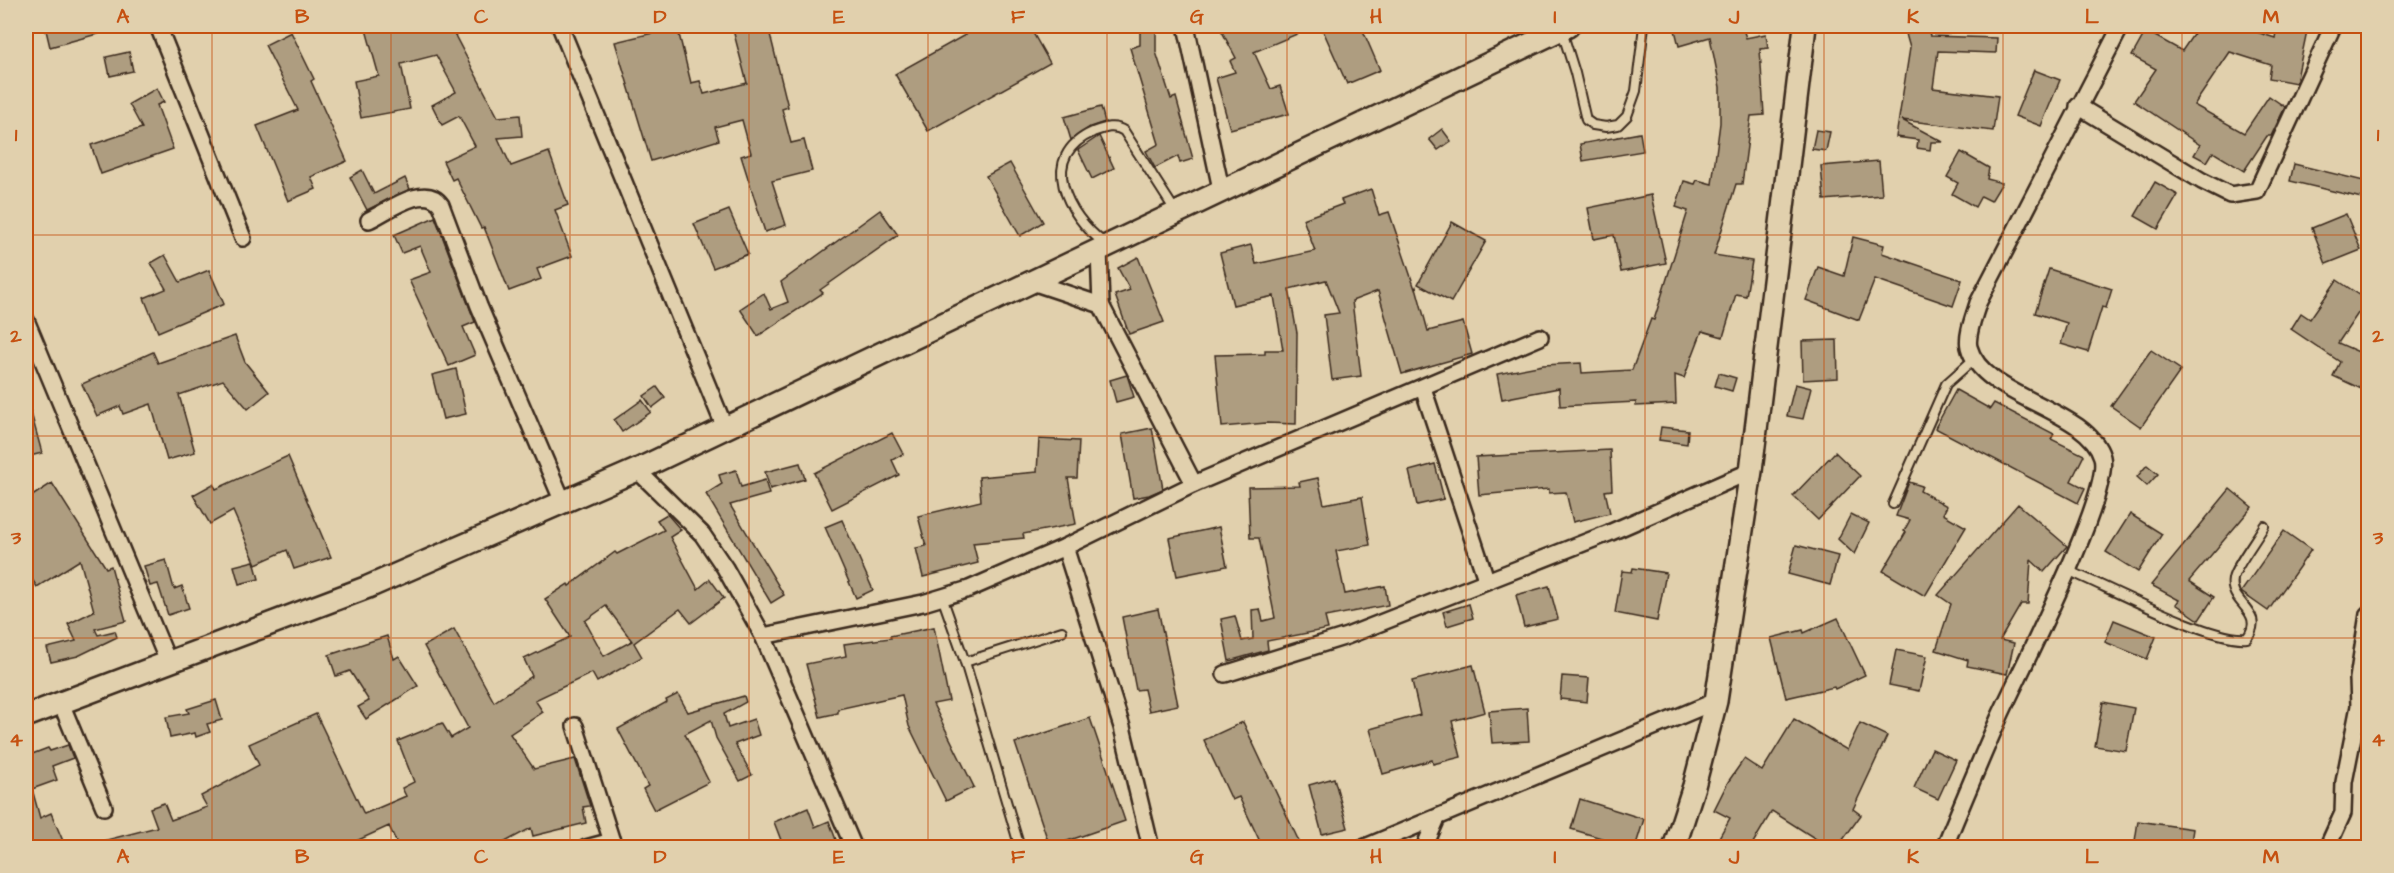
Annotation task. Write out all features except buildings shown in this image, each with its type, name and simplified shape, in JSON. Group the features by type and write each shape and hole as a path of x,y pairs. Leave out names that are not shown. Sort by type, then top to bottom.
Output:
{"main road":[{"path":"1674,848 1694,786 1716,701 1751,471 1805,26"},
{"path":"26,717 368,587 637,470 1103,248 1221,189 1565,27"}],"street":[{"path":"158,26 243,238"},
{"path":"560,26 725,428"},
{"path":"1186,26 1221,189"},
{"path":"1944,848 1999,718 2086,528 2099,489 2102,458 2090,435 1998,382 1974,359 1968,344 1978,303 2121,26"},
{"path":"2078,106 2202,182 2230,195 2257,191 2333,26"},
{"path":"369,220 422,195 438,200 563,502"},
{"path":"1103,248 1101,305 1194,484"},
{"path":"1032,282 1101,305"},
{"path":"26,320 169,664"},
{"path":"763,636 969,589 1065,547 1194,484 1540,337"},
{"path":"1423,388 1486,579"},
{"path":"637,470 702,534 725,567 763,636 854,848"},
{"path":"1225,674 1347,636 1486,579 1609,533 1751,471"},
{"path":"1065,547 1122,727 1151,848"},
{"path":"2327,848 2343,813 2344,782 2359,706 2358,679 2368,614"},
{"path":"1363,848 1716,701"},
{"path":"61,703 104,807"},
{"path":"575,726 613,844 586,848"},
{"path":"1424,848 1437,818"}],"lane":[{"path":"1565,27 1586,120 1593,125 1606,127 1618,125 1627,116 1636,91 1644,26"},
{"path":"1103,248 1079,218 1062,189 1065,153 1086,135 1112,126 1124,131 1176,212"},
{"path":"1893,504 1946,384 1974,359"},
{"path":"2067,570 2195,627 2236,639 2247,638 2253,630 2254,621 2234,593 2233,579 2264,526"},
{"path":"942,597 965,662 1020,848"},
{"path":"965,662 1062,631"}]}
